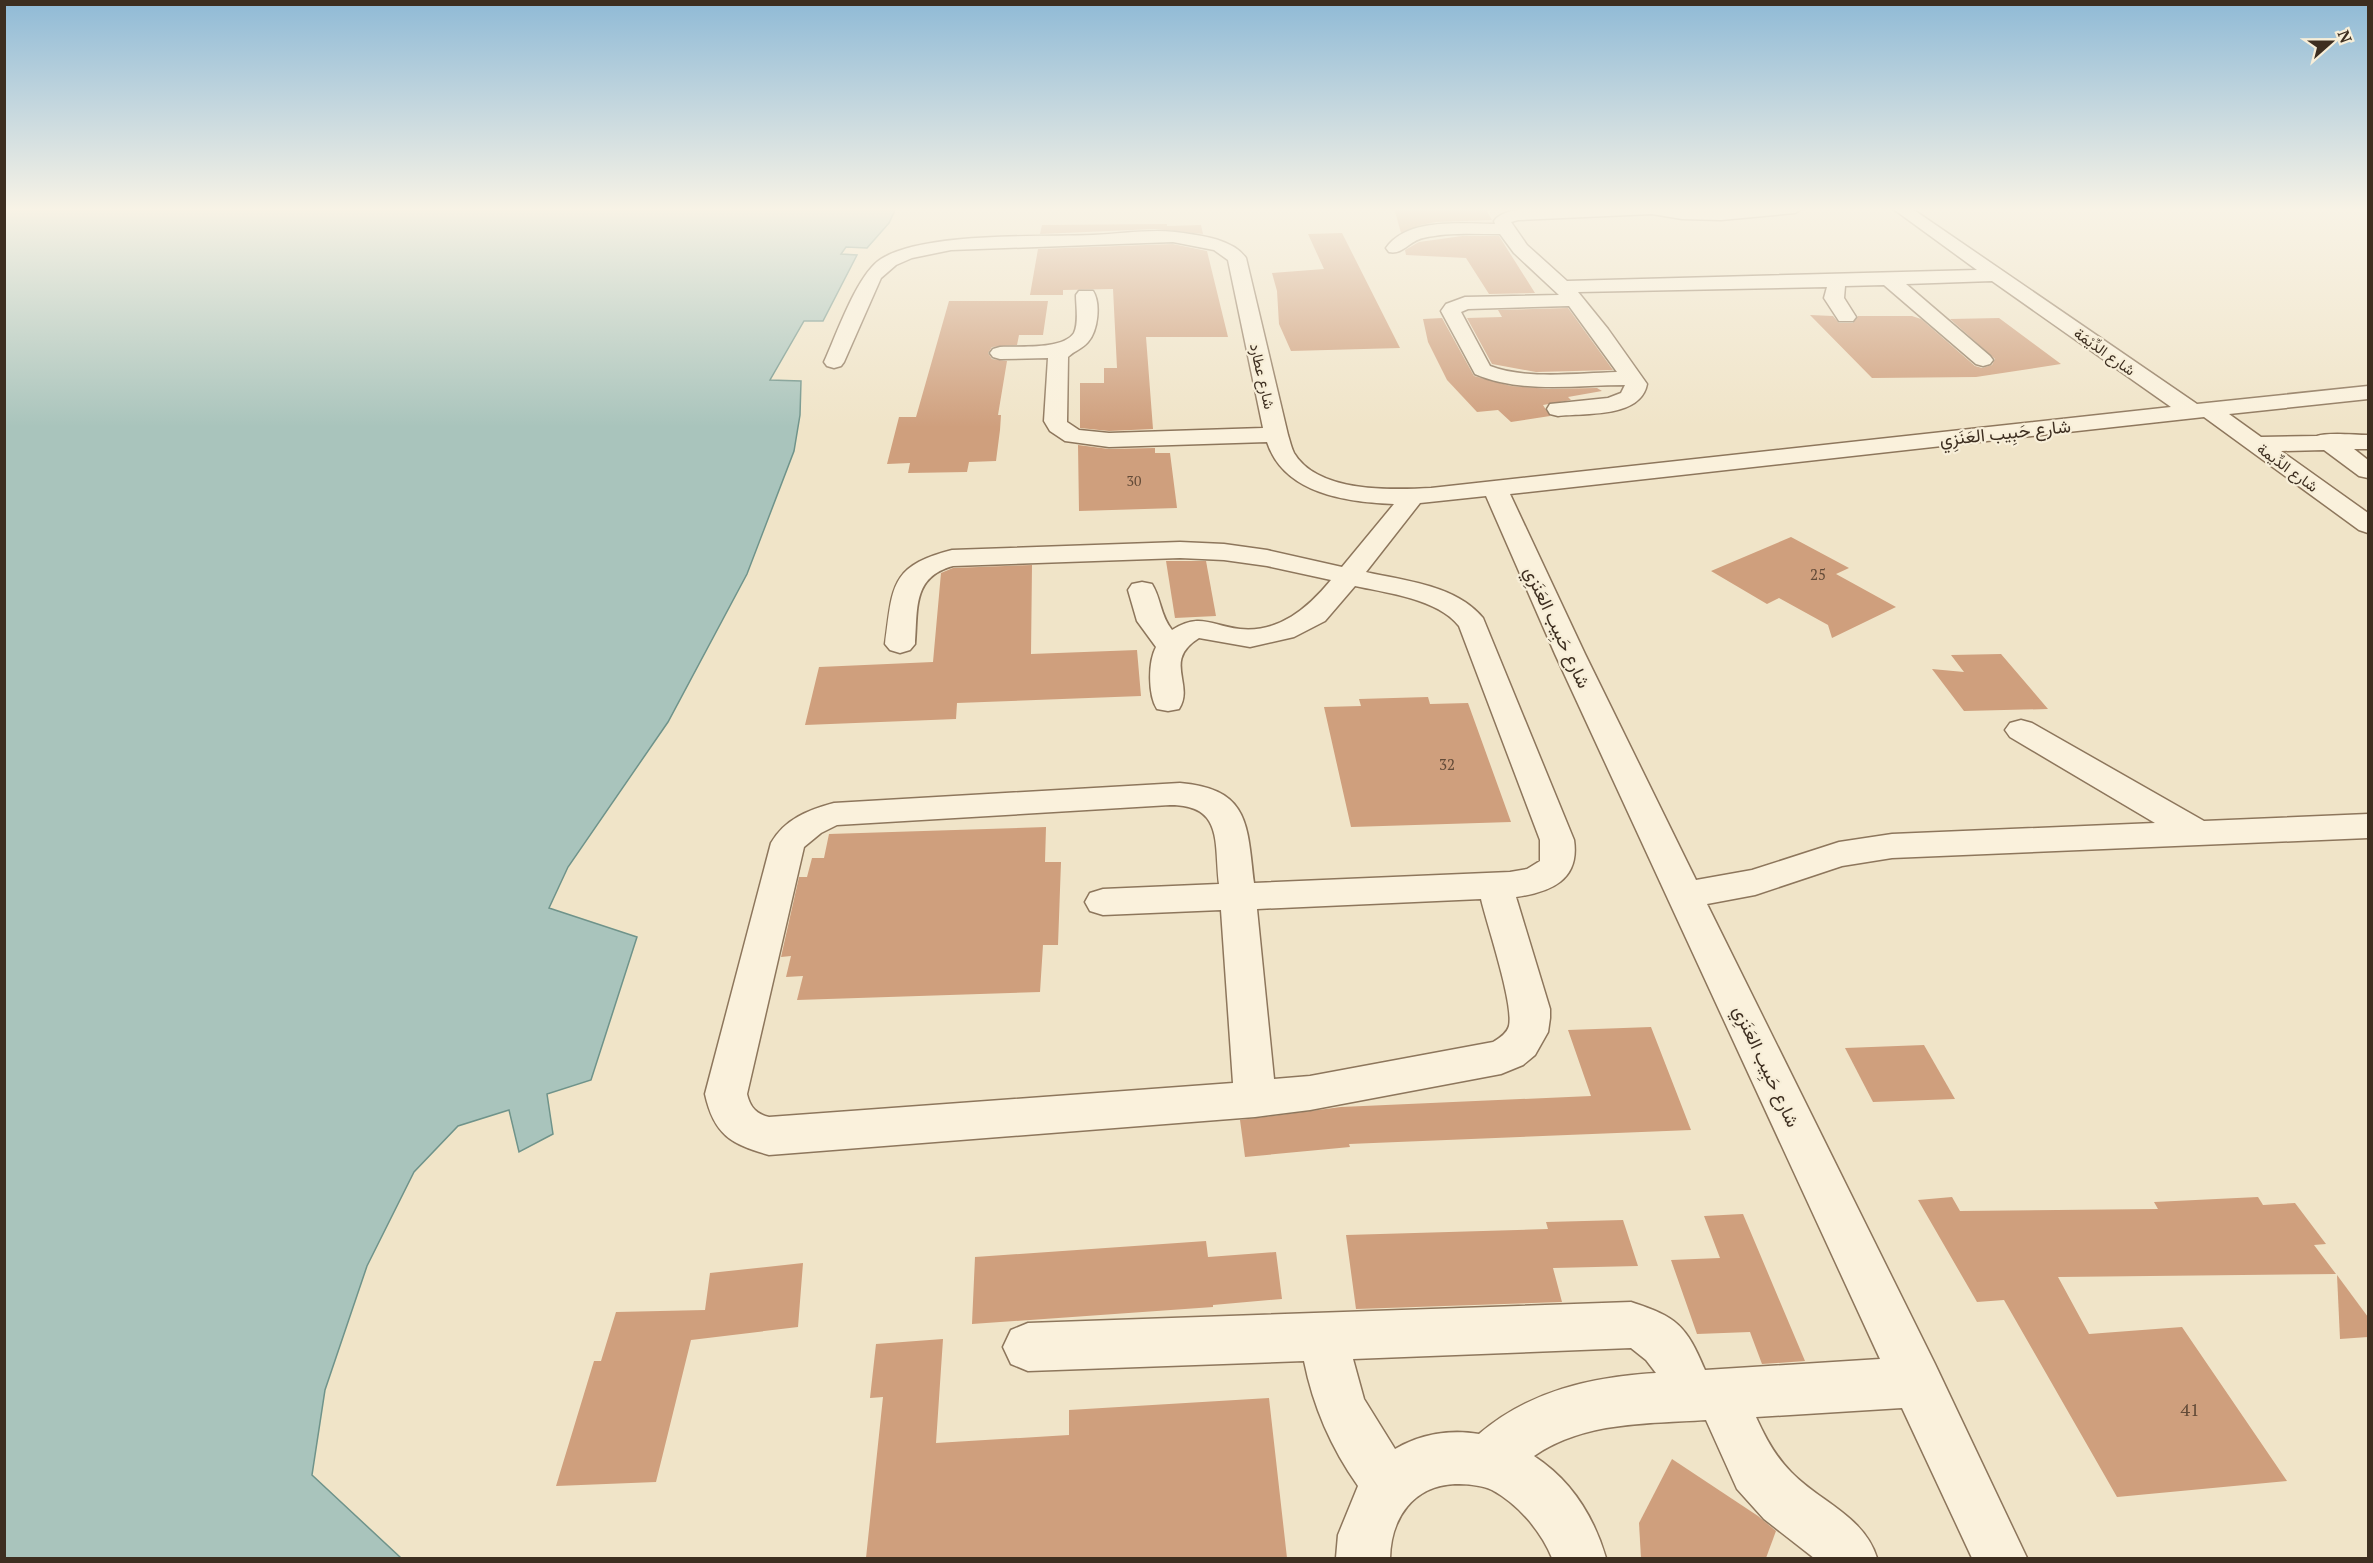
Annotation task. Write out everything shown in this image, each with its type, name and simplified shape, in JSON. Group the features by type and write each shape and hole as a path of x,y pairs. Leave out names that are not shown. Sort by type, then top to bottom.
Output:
{"street":[{"name":"شارع عطارد","path":"834,362 872,281"},
{"name":"شارع عطارد","path":"1242,281 1276,435 1285,458 1296,469 1313,480 1360,494 1413,496 1495,489"},
{"path":"1555,281 1568,293 1632,378 1637,389 1629,398 1621,402 1558,409"},
{"path":"1837,281 1834,298 1846,317"},
{"path":"1632,378 1512,378 1492,375 1480,367 1451,311 1466,303 1568,293 1840,281"},
{"path":"1891,281 1983,360"},
{"name":"شارع الدِّيْمَة","path":"2005,281 2200,410"},
{"path":"1000,353 1061,351 1076,342 1084,332 1086,295"},
{"path":"1061,351 1058,357 1055,421 1072,436 1109,440 1276,435"},
{"name":"شارع حَبِيب العَنَزِي","path":"2000,1558 1570,654 1495,489 2368,392"},
{"name":"شارع الدِّيمة","path":"2200,410 2255,444 2368,525"},
{"path":"2326,440 2368,471"},
{"path":"2255,444 2326,440 2368,442"},
{"path":"1168,702 1167,658 1171,646 1189,632 1201,628 1243,638 1301,624 1317,615 1413,496"},
{"path":"900,644 912,578 927,565 952,558 1202,550 1267,558 1415,591 1450,603 1464,613 1479,635 1560,852 1558,862 1552,872 1527,884 1103,902"},
{"path":"1142,590 1146,612 1152,624 1171,646"},
{"path":"2021,730 2198,833"},
{"path":"1255,1099 1238,896 1228,819 1212,801 1185,793 834,814 815,820 799,830 788,843 726,1094 729,1109 737,1122 751,1131 769,1136 1255,1099 1310,1093 1487,1060 1514,1051 1529,1032 1530,1009 1495,886"},
{"path":"1685,895 1755,882 1839,854 1864,849 2368,826"},
{"path":"1028,1347 1631,1325 1657,1336 1668,1346 1705,1395 1759,1477 1787,1504 1823,1528 1850,1558"},
{"path":"1325,1336 1336,1397 1367,1457 1390,1485"},
{"path":"1488,1461 1514,1437 1544,1419 1578,1407 1613,1401 1917,1382"},
{"path":"1363,1558 1371,1515 1390,1485 1418,1464 1452,1457 1488,1461 1521,1476 1549,1502 1571,1534 1580,1558"}],"water":[{"path":"5,281 844,281 823,321 804,321 770,380 801,381 800,415 794,451 747,574 668,722 568,867 549,908 637,937 591,1080 547,1094 553,1134 519,1152 509,1110 458,1126 414,1172 367,1266 325,1390 312,1475 401,1558 5,1558"}],"building":[{"path":"1032,281 1214,281 1228,337 1146,337 1153,429 1109,431 1080,428 1080,383 1104,383 1104,368 1117,368 1113,289 1063,290 1063,295 1030,295"},
{"path":"1274,281 1366,281 1400,348 1291,351 1279,324"},
{"path":"1481,281 1527,281 1535,293 1489,294"},
{"path":"949,301 1048,301 1043,335 1019,335 1017,345 992,347 988,353 992,359 1007,361 998,415 1001,415 996,461 969,462 967,472 908,473 910,463 887,464 899,417 916,417"},
{"path":"1568,308 1613,370 1536,372 1492,364 1467,318 1502,317 1498,310"},
{"path":"1810,315 1833,316 1839,323 1853,323 1858,316 1912,316 1921,319 1975,366 1982,368 1992,365 1995,359 1950,319 1999,318 2061,364 1976,377 1872,378"},
{"path":"1442,318 1474,376 1511,386 1549,389 1597,388 1602,391 1568,397 1571,400 1543,405 1550,416 1511,422 1498,410 1477,412 1447,380 1428,342 1423,319"},
{"path":"1078,445 1109,449 1155,448 1155,453 1170,453 1177,508 1079,511"},
{"path":"1791,537 1849,568 1836,574 1896,607 1832,638 1828,625 1779,598 1767,604 1711,571"},
{"path":"1166,561 1206,561 1216,616 1175,618"},
{"path":"1032,565 1031,654 1137,650 1141,696 957,703 956,719 805,725 819,667 933,662 941,573 953,568"},
{"path":"2001,654 2048,709 1964,711 1932,669 1964,672 1951,655"},
{"path":"1428,697 1430,704 1468,703 1511,822 1351,827 1324,707 1361,706 1359,699"},
{"path":"1046,827 1045,862 1061,862 1058,945 1043,945 1040,992 797,1000 803,976 786,977 791,956 781,957 799,877 807,877 812,858 824,858 829,834"},
{"path":"1651,1027 1691,1130 1349,1144 1350,1147 1245,1157 1240,1120 1341,1107 1591,1096 1568,1030"},
{"path":"1924,1045 1955,1099 1873,1102 1845,1048"},
{"path":"1952,1197 1960,1211 2158,1209 2154,1202 2258,1197 2263,1205 2295,1203 2326,1244 2314,1245 2336,1274 2058,1277 2089,1334 2182,1327 2287,1481 2117,1497 2004,1300 1977,1302 1918,1200"},
{"path":"1743,1214 1805,1361 1762,1364 1750,1332 1697,1334 1671,1260 1720,1258 1704,1216"},
{"path":"1623,1220 1638,1266 1553,1268 1562,1302 1356,1309 1346,1235 1548,1229 1546,1222"},
{"path":"1206,1241 1208,1257 1276,1252 1282,1299 1213,1305 1213,1307 972,1324 975,1257"},
{"path":"803,1263 798,1327 691,1340 656,1482 556,1486 594,1361 601,1361 616,1312 705,1310 710,1273"},
{"path":"2337,1275 2368,1317 2368,1337 2340,1339"},
{"path":"943,1339 936,1443 1069,1435 1069,1410 1269,1398 1287,1558 866,1558 883,1397 870,1398 876,1344"},
{"path":"1672,1459 1758,1516 1776,1531 1766,1558 1641,1558 1639,1523"}]}
